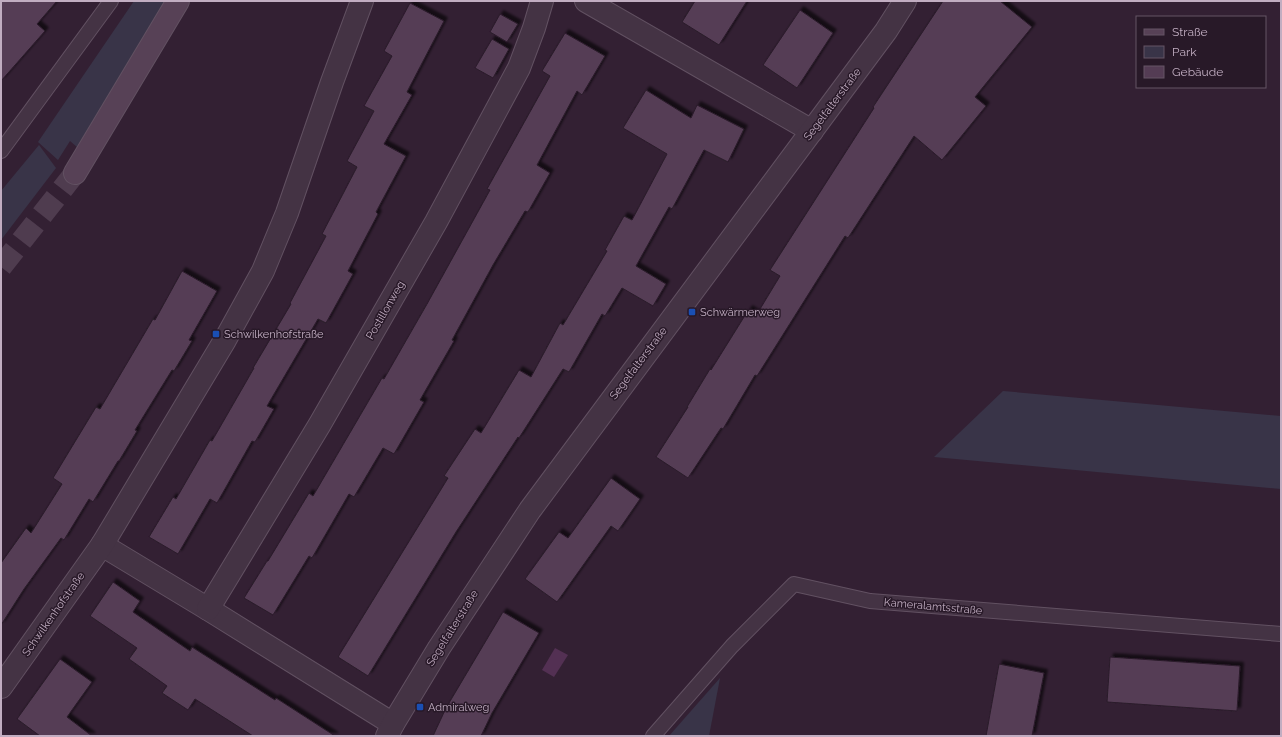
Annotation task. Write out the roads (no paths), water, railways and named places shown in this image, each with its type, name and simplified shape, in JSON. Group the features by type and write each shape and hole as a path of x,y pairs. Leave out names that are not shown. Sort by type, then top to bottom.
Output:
{"main road":[{"path":"75,173 178,1"}],"street":[{"name":"Schwilkenhofstraße","path":"1,687 102,545 225,340 263,271 288,213 332,82 362,1"},
{"name":"Postillonweg","path":"208,609 320,424 436,222 519,68 542,1"},
{"path":"586,1 812,131"},
{"name":"Segelfalterstraße","path":"390,730 448,635 530,510 812,131 886,30 905,1"},
{"path":"102,545 208,609 390,730"}],"lane":[{"path":"1,151 111,1"},
{"name":"Kameralamtsstraße","path":"653,736 732,646 794,584 870,601 1281,634"}],"tunnel":[{"path":"1,267 75,173"}],"place":[{"name":"Schwärmerweg","path":"692,312"},
{"name":"Schwilkenhofstraße","path":"216,334"},
{"name":"Admiralweg","path":"420,707"}]}
